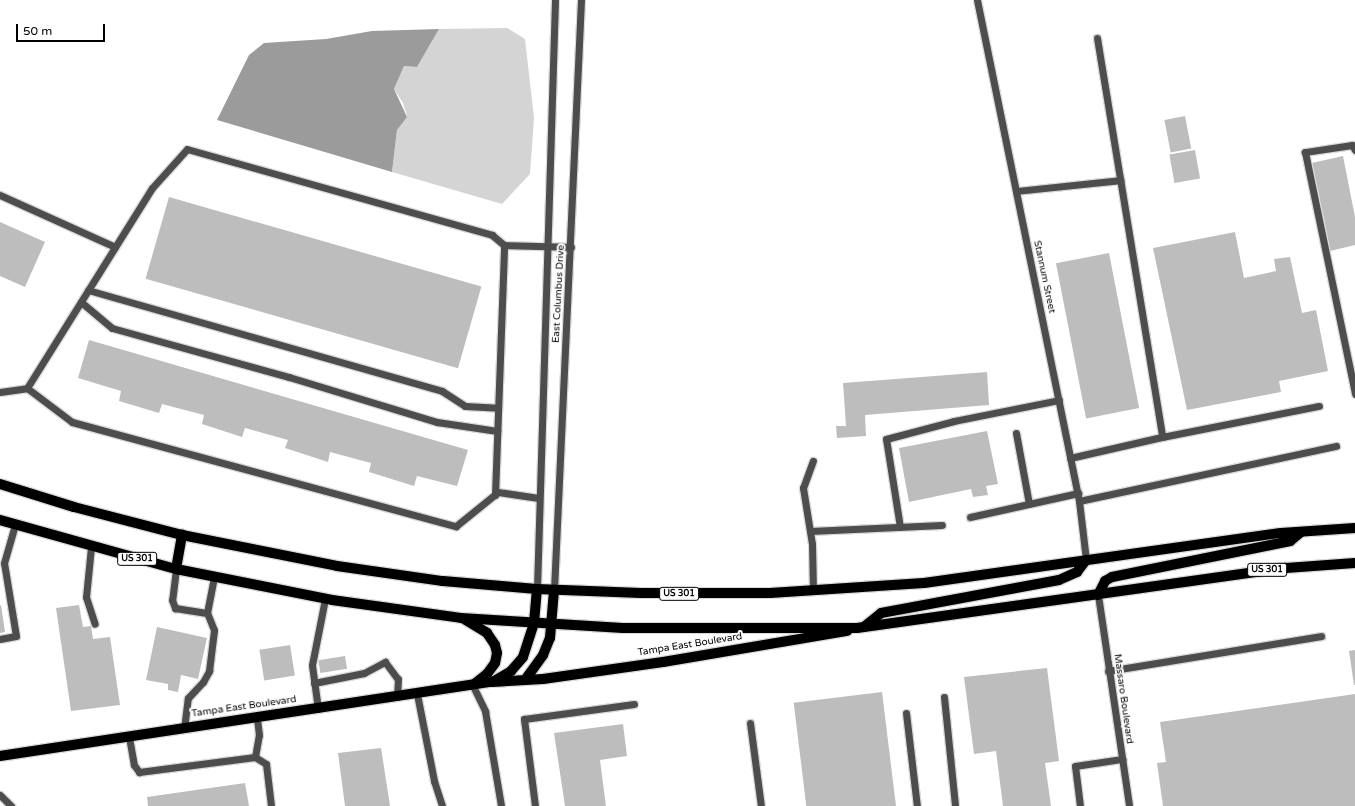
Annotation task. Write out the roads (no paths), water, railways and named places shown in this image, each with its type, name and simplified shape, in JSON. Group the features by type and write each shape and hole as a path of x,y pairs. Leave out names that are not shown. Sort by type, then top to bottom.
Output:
{"main road":[{"name":"US 301","path":"0,484 74,507 182,535 337,566 443,581 554,590 716,595 813,591 924,583 1302,532 1355,528"},
{"name":"US 301","path":"0,520 91,547 176,569 325,599 461,618 639,629 860,628 1286,568 1355,563"},
{"path":"1098,595 1105,581 1112,577 1290,542 1302,532"},
{"path":"176,569 182,535"},
{"path":"860,628 881,613 1059,580 1077,572 1086,560"},
{"name":"Tampa East Boulevard","path":"492,682 511,671 523,657 534,623 537,589"},
{"path":"525,680 543,655 550,638 554,590"},
{"path":"461,618 487,633 495,645 497,653 495,663 487,674 473,686"},
{"name":"Tampa East Boulevard","path":"0,756 492,682 525,680 663,662 837,634 860,628"}],"street":[{"name":"East Columbus Drive","path":"537,589 545,247 555,0"},
{"name":"East Columbus Drive","path":"554,590 571,247 581,0"},
{"name":"Stannum Street","path":"977,0 1078,497 1086,560"},
{"path":"1097,38 1162,437"},
{"path":"1355,150 1352,145 1305,152 1354,381 1355,394"},
{"path":"26,388 152,188 187,149 492,234 504,245 571,247"},
{"path":"1016,192 1120,180"},
{"path":"0,195 115,247"},
{"path":"494,495 504,245"},
{"path":"88,290 442,391 465,406 498,408"},
{"path":"81,302 112,328 289,377 437,422 497,431"},
{"path":"0,392 26,388 72,422 456,526 498,492 539,498"},
{"path":"900,527 886,439 954,421 1058,400"},
{"path":"1070,458 1162,437 1319,406"},
{"path":"1016,432 1029,504"},
{"path":"970,517 1029,504 1078,497 1336,446"},
{"path":"813,591 810,531 803,488 814,461"},
{"path":"0,639 16,636 2,566 15,525"},
{"path":"810,531 942,525"},
{"path":"91,547 86,597 95,624"},
{"path":"176,569 172,600 175,608 207,614"},
{"path":"184,728 188,698 203,682 209,671 214,630 207,614 214,577"},
{"name":"Massaro Boulevard","path":"1098,595 1129,806"},
{"path":"318,709 312,664 325,599"},
{"path":"1108,671 1321,636"},
{"path":"314,683 364,673 385,662 398,679 397,697"},
{"path":"473,686 485,711 501,806"},
{"path":"417,694 434,781 442,806"},
{"path":"944,697 955,806"},
{"path":"535,806 524,719 634,704"},
{"path":"906,713 917,806"},
{"path":"255,757 259,735 257,718"},
{"path":"750,723 760,806"},
{"path":"130,737 134,765 139,772 255,757 266,764 272,806"},
{"path":"1080,806 1075,766 1122,758"},
{"path":"0,795 11,806"}]}
